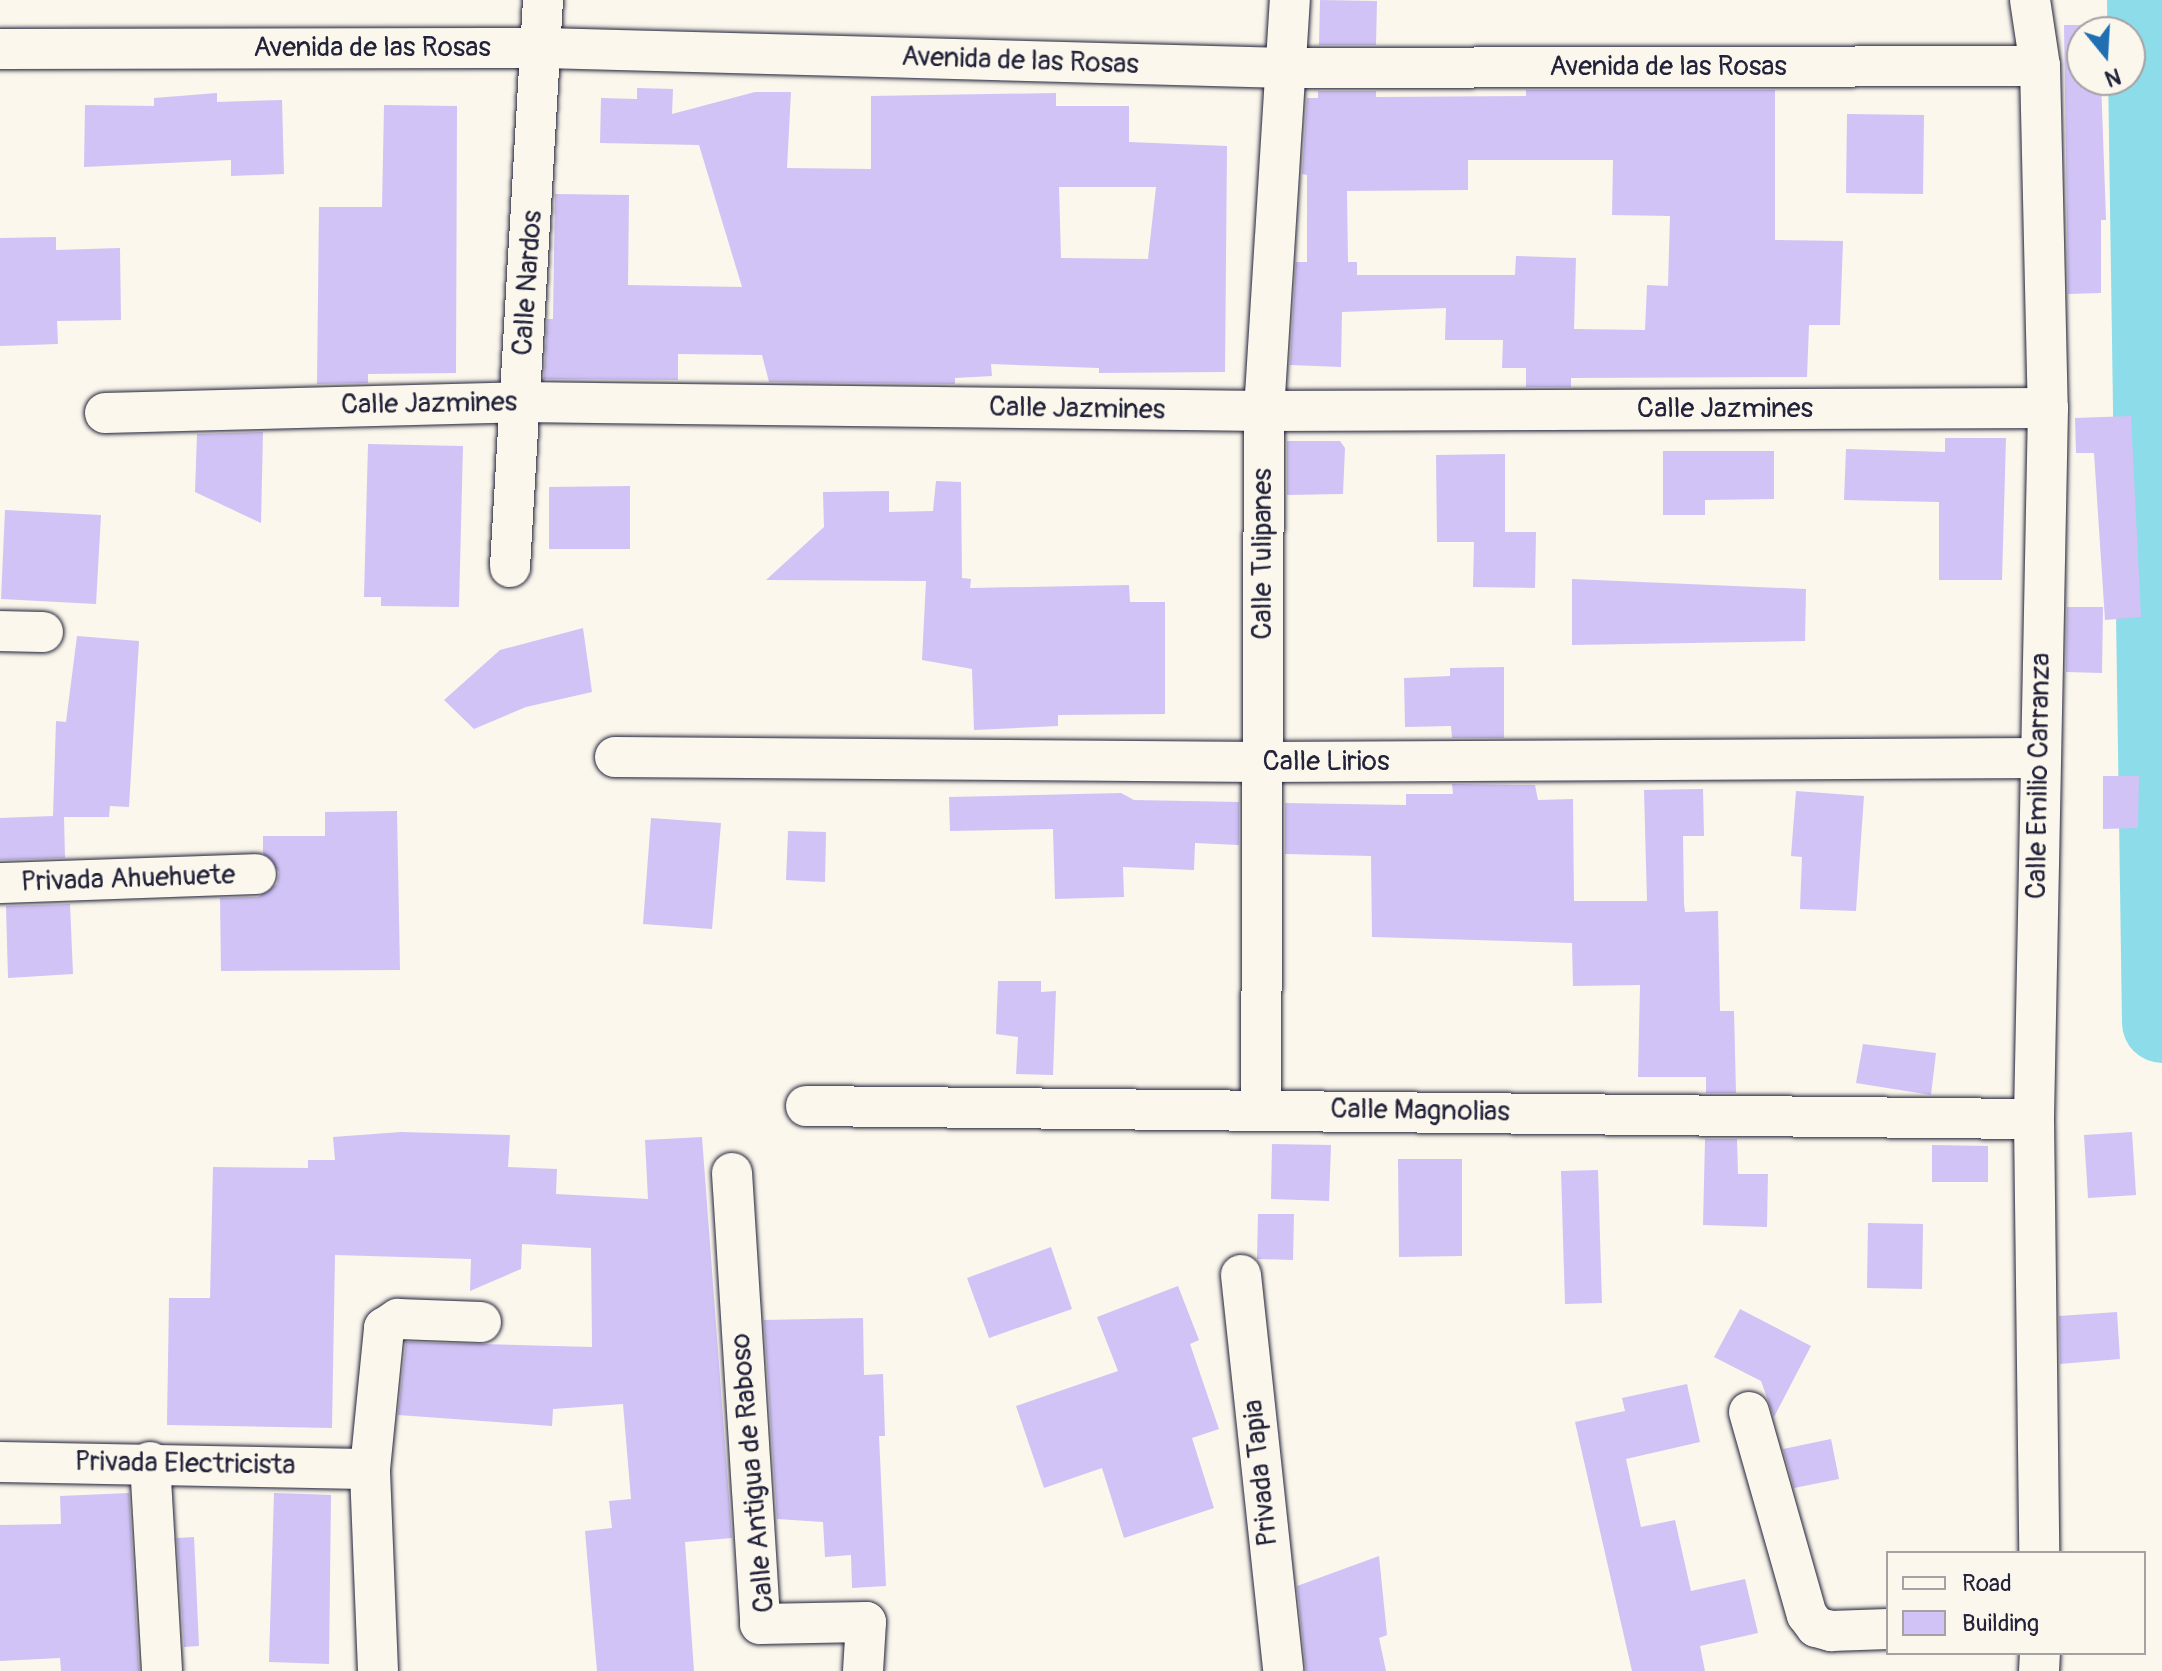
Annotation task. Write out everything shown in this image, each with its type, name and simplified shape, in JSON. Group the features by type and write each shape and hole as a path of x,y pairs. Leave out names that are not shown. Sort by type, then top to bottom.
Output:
{"street":[{"name":"Calle Nardos","path":"510,567 544,48 543,0"},
{"name":"Calle Tulipanes","path":"1261,1109 1264,411 1290,0"},
{"name":"Calle Emilio Carranza","path":"2030,0 2040,66 2048,408 2038,758 2034,1119 2039,1551"},
{"name":"Avenida de las Rosas","path":"0,49 544,48 1286,68 2040,66"},
{"name":"Calle Jazmines","path":"105,413 520,402 1264,411 2048,408"},
{"path":"0,631 43,632"},
{"name":"Calle Lirios","path":"615,757 1262,762 2038,758"},
{"name":"Privada Ahuehuete","path":"0,883 256,874"},
{"name":"Calle Magnolias","path":"806,1106 2034,1119"},
{"name":"Calle Antigua de Raboso","path":"732,1173 760,1624 866,1622 863,1671"},
{"name":"Privada Tapia","path":"1241,1275 1283,1671"},
{"path":"378,1671 370,1469 384,1328 398,1319 481,1322"},
{"path":"1749,1412 1807,1615 1816,1627 1831,1631 1886,1629"},
{"name":"Privada Electricista","path":"0,1462 150,1462 370,1469"},
{"path":"150,1462 162,1671"}],"building":[{"path":"1320,0 1377,1 1376,45 1319,45"},
{"path":"2064,25 2066,96 2102,96 2106,220 2101,220 2101,293 2068,294"},
{"path":"637,88 673,89 672,114 755,92 791,92 787,168 871,169 871,96 1056,93 1056,106 1129,106 1129,142 1227,146 1225,372 1099,373 1099,368 991,364 992,376 955,378 955,384 769,382 762,355 678,354 678,380 544,379 547,319 553,319 555,194 629,195 628,285 742,287 699,145 600,143 601,98 637,99","holes":["1059,187 1156,187 1148,259 1061,258"]},
{"path":"1526,90 1775,90 1775,240 1843,241 1840,325 1809,325 1807,377 1571,378 1571,387 1526,387 1526,368 1502,368 1503,340 1445,340 1446,308 1342,312 1341,367 1290,365 1296,262 1307,262 1307,175 1302,174 1307,98 1318,98 1318,91 1376,91 1376,97 1526,96","holes":["1468,160 1613,160 1612,215 1670,216 1668,286 1647,285 1645,330 1574,329 1576,258 1516,256 1515,275 1357,275 1357,262 1348,262 1347,191 1468,190"]},
{"path":"217,93 217,102 282,100 284,174 231,176 231,160 84,167 85,105 154,106 154,98"},
{"path":"384,105 457,106 456,373 368,374 368,383 317,384 319,207 382,207"},
{"path":"1847,114 1924,115 1923,194 1846,193"},
{"path":"56,237 56,250 120,248 121,320 57,321 58,344 0,346 0,238"},
{"path":"2131,416 2141,617 2105,620 2094,453 2076,453 2075,418"},
{"path":"263,432 261,523 195,492 197,434"},
{"path":"1945,438 2006,438 2002,580 1939,580 1939,502 1844,500 1846,449 1945,452"},
{"path":"1287,441 1340,441 1345,448 1343,494 1287,495"},
{"path":"368,444 463,446 459,607 381,606 381,597 364,597"},
{"path":"1663,451 1774,451 1774,499 1705,500 1705,515 1663,515"},
{"path":"1505,454 1505,532 1536,532 1535,588 1473,587 1474,542 1437,542 1436,455"},
{"path":"936,481 961,482 962,578 971,579 970,588 1129,585 1130,602 1165,602 1165,714 1058,715 1058,726 974,730 972,669 922,660 926,581 766,580 824,527 823,492 889,491 889,512 933,511"},
{"path":"630,486 630,549 549,549 549,487"},
{"path":"5,510 101,515 96,604 1,599"},
{"path":"1572,579 1806,589 1805,641 1572,645"},
{"path":"2067,607 2103,607 2102,673 2066,672"},
{"path":"583,628 592,692 526,707 474,729 444,700 500,650"},
{"path":"77,636 139,641 129,807 110,806 109,817 64,817 65,858 0,860 0,818 53,816 56,721 66,722"},
{"path":"1504,667 1504,738 1452,738 1451,726 1405,727 1404,678 1450,676 1450,668"},
{"path":"2103,776 2139,776 2138,828 2103,829"},
{"path":"1452,784 1535,785 1538,800 1573,799 1574,901 1647,901 1644,790 1703,789 1704,836 1683,836 1684,904 1685,912 1718,911 1720,1011 1734,1011 1736,1093 1706,1093 1706,1077 1638,1077 1640,985 1573,986 1572,943 1372,937 1371,856 1285,854 1285,803 1406,805 1406,794 1453,794"},
{"path":"1796,791 1864,796 1856,911 1800,909 1802,857 1791,856"},
{"path":"1121,793 1134,800 1239,802 1239,845 1195,843 1194,870 1123,867 1124,897 1055,899 1053,829 950,831 949,797"},
{"path":"397,811 400,970 221,971 220,898 258,897 277,884 279,872 263,853 263,836 325,836 325,812"},
{"path":"651,818 721,823 712,929 643,924"},
{"path":"788,831 826,832 825,882 786,880"},
{"path":"70,904 73,974 8,978 6,906"},
{"path":"998,981 1041,981 1041,992 1056,991 1053,1075 1016,1074 1018,1037 996,1034"},
{"path":"1863,1044 1936,1053 1931,1095 1856,1083"},
{"path":"401,1132 510,1135 508,1167 557,1169 556,1194 648,1199 645,1140 702,1137 732,1538 685,1542 694,1671 597,1671 585,1531 612,1528 609,1501 631,1499 623,1404 553,1409 552,1426 398,1415 406,1342 592,1347 591,1248 522,1244 521,1269 470,1291 471,1259 335,1255 332,1428 167,1425 169,1298 210,1298 213,1167 308,1168 308,1160 335,1160 333,1137"},
{"path":"2132,1132 2136,1195 2088,1198 2084,1135"},
{"path":"1705,1139 1737,1139 1738,1174 1768,1174 1767,1227 1703,1225"},
{"path":"1272,1144 1331,1145 1329,1201 1271,1199"},
{"path":"1932,1145 1988,1146 1988,1182 1932,1182"},
{"path":"1398,1159 1462,1159 1462,1256 1399,1257"},
{"path":"1598,1170 1602,1303 1565,1304 1561,1171"},
{"path":"1258,1214 1294,1214 1293,1260 1257,1259"},
{"path":"1868,1223 1923,1224 1922,1289 1867,1288"},
{"path":"1051,1247 1072,1309 989,1338 967,1278"},
{"path":"1178,1286 1199,1340 1190,1344 1219,1429 1192,1438 1214,1508 1124,1538 1102,1468 1044,1488 1016,1406 1118,1371 1097,1317"},
{"path":"1740,1309 1811,1346 1774,1417 1761,1381 1714,1357"},
{"path":"2117,1312 2120,1359 2060,1364 2059,1316"},
{"path":"863,1318 864,1375 883,1374 885,1436 879,1436 886,1586 852,1588 851,1555 825,1557 823,1522 777,1519 764,1320"},
{"path":"1687,1384 1700,1442 1626,1459 1641,1527 1675,1520 1691,1591 1745,1579 1758,1633 1700,1646 1705,1671 1632,1671 1575,1422 1625,1411 1622,1398"},
{"path":"1831,1439 1839,1479 1794,1488 1783,1449"},
{"path":"129,1493 139,1671 61,1671 60,1658 0,1661 0,1525 61,1524 60,1496"},
{"path":"274,1493 331,1495 329,1664 269,1662"},
{"path":"194,1537 199,1646 184,1647 177,1538"},
{"path":"1379,1556 1387,1635 1379,1638 1386,1671 1306,1671 1297,1586"}],"waterway":[{"path":"2147,0 2162,1023"}]}
